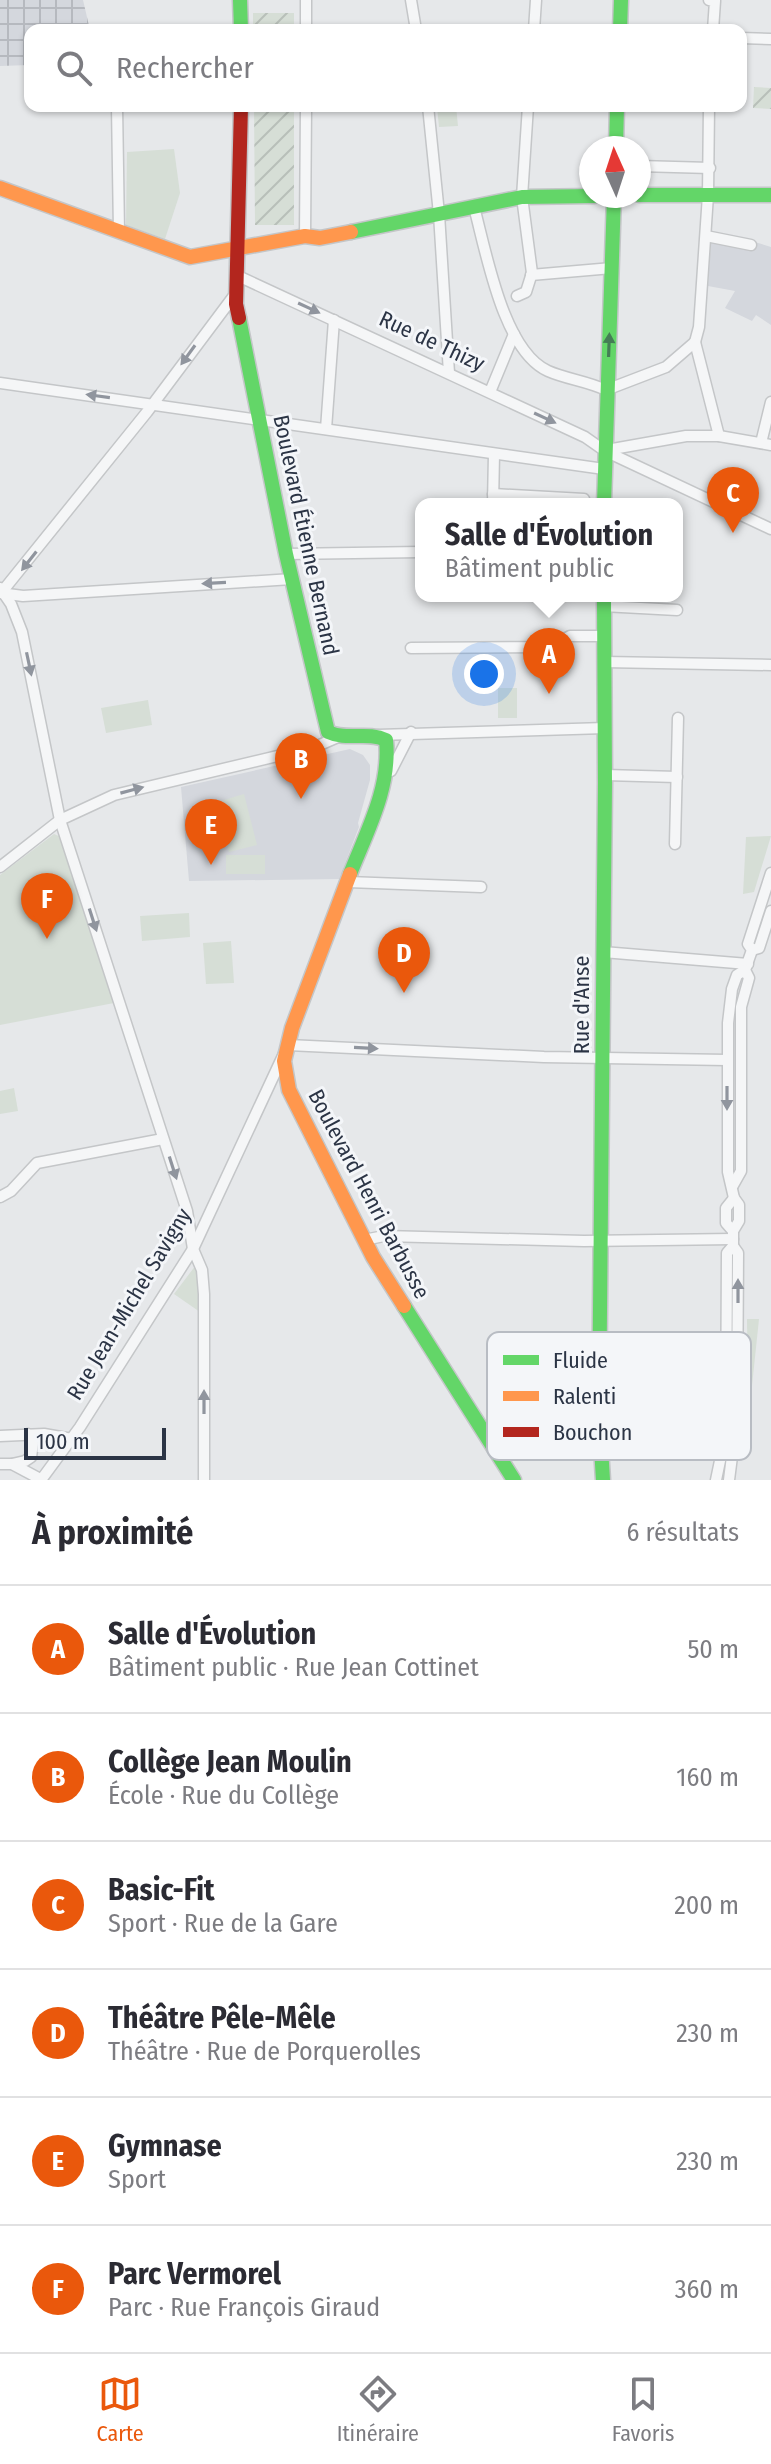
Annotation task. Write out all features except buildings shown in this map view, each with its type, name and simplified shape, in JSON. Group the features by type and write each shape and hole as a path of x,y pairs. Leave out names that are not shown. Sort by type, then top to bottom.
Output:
{"main road":[{"path":"240,0 241,24"},
{"path":"620,24 621,0"},
{"name":"Boulevard Étienne Bernand","path":"241,112 236,293 286,554 326,727 331,735 338,737"},
{"path":"616,136 617,112"},
{"path":"0,188 190,257 213,256 305,236 320,238 522,197 579,196"},
{"path":"651,195 771,195"},
{"path":"604,498 614,208"},
{"name":"Rue d'Anse","path":"599,1332 605,775 603,602"},
{"path":"338,737 376,735"},
{"name":"Rue Jean-Michel Savigny","path":"288,1084 284,1061 296,1015 385,783 388,750 386,740 376,735"},
{"name":"Boulevard Henri Barbusse","path":"288,1084 364,1240 487,1437"},
{"name":"Boulevard Henri Barbusse","path":"502,1460 514,1480"},
{"name":"Rue d'Anse","path":"594,1480 596,1460"},
{"name":"Rue d'Anse","path":"602,1460 603,1480"}],"street":[{"path":"306,0 306,24"},
{"path":"411,0 415,24"},
{"path":"534,24 536,0"},
{"path":"712,0 713,24"},
{"path":"747,38 771,39"},
{"path":"117,112 119,232"},
{"path":"305,236 306,112"},
{"path":"429,112 439,214 449,373"},
{"path":"517,296 526,292 531,275 522,197 528,112"},
{"path":"709,112 706,236 699,327 695,342 719,436"},
{"path":"651,166 710,168"},
{"path":"474,207 499,300 514,334 537,365 549,372 586,381 606,390 666,367 695,342"},
{"path":"706,236 751,245"},
{"path":"531,275 612,268"},
{"name":"Rue de Thizy","path":"238,276 585,437 605,451 771,529"},
{"path":"0,591 153,404 236,293"},
{"path":"326,429 334,320"},
{"path":"490,392 514,334"},
{"path":"0,383 604,469"},
{"path":"605,451 686,436 719,436 766,444 771,402"},
{"path":"493,498 494,454"},
{"path":"286,554 415,552"},
{"path":"0,591 16,596 292,579"},
{"path":"0,591 11,604 22,632 60,820 187,1211 193,1249 202,1270 204,1480"},
{"path":"611,602 677,610"},
{"path":"411,648 551,647 570,636 603,636"},
{"path":"604,662 771,665"},
{"path":"675,844 678,718"},
{"path":"376,735 605,728"},
{"name":"Rue Jean-Michel Savigny","path":"385,783 411,732"},
{"path":"0,867 60,820 114,795 315,747 338,737"},
{"path":"605,775 677,777"},
{"path":"752,950 748,944 771,873"},
{"path":"348,882 481,887"},
{"path":"752,950 759,948 771,911"},
{"path":"733,1193 728,1172 727,1060 732,989 737,975 746,967 752,950"},
{"path":"603,952 687,964 746,967"},
{"path":"738,1332 738,1253 726,1223 726,1208 741,1171 741,1007 749,978 746,967"},
{"path":"288,1045 544,1057 727,1060"},
{"name":"Rue Jean-Michel Savigny","path":"42,1480 72,1439 193,1249 288,1045"},
{"path":"262,1100 272,1091 288,1084"},
{"path":"0,1197 11,1191 37,1163 163,1139"},
{"path":"187,1211 197,1229 201,1230"},
{"path":"364,1240 384,1236 600,1241 733,1239"},
{"path":"727,1332 727,1253 733,1239"},
{"path":"6,1464 31,1457 33,1443 28,1434"},
{"path":"0,1436 44,1434 72,1439"},
{"path":"716,1480 720,1460"},
{"path":"729,1480 732,1460"},
{"path":"6,1464 42,1480"}],"shaded area":[{"path":"0,0 83,0 89,24 24,24 24,65 0,66"},
{"path":"253,13 294,13 294,24 253,24"},
{"path":"754,87 771,88 771,109 753,108"},
{"path":"254,112 294,112 294,225 255,225"},
{"path":"438,112 457,112 458,126 439,127"},
{"path":"174,149 180,193 165,239 126,225 127,152"},
{"path":"711,240 752,248 755,242 771,247 771,325 756,315 752,321 725,308 735,291 708,286"},
{"path":"498,688 517,688 517,718 498,718"},
{"path":"148,700 152,725 106,733 101,708"},
{"path":"350,749 363,755 370,765 370,780 359,827 339,879 189,881 181,787"},
{"path":"244,794 257,845 229,852 217,802"},
{"path":"215,805 224,842 205,846 196,809"},
{"path":"54,834 61,837 114,1003 0,1025 0,875"},
{"path":"771,836 754,892 743,894 746,837"},
{"path":"226,855 265,855 265,874 226,874"},
{"path":"189,913 190,937 142,941 140,916"},
{"path":"231,941 234,983 206,984 203,943"},
{"path":"14,1088 18,1111 0,1114 0,1091"},
{"path":"196,1266 200,1312 174,1294"},
{"path":"747,1319 759,1319 751,1395 751,1332 747,1332"}],"traffic: fast":[{"path":"240,0 241,24"},
{"path":"620,24 621,0"},
{"path":"616,136 617,112"},
{"path":"651,195 771,195"},
{"path":"351,232 522,197 579,196"},
{"path":"604,498 614,208"},
{"path":"239,318 286,554 328,732 386,740 387,757 381,792 350,874"},
{"path":"600,1332 604,602"},
{"path":"404,1306 487,1437"},
{"path":"501,1460 514,1480"},
{"path":"602,1460 603,1480"}],"traffic: slow":[{"path":"0,188 190,257 305,236 320,238 351,232"},
{"path":"350,874 292,1028 284,1061 289,1090 373,1257 404,1306"}],"traffic: jam":[{"path":"239,318 236,304 241,112"}],"place":[{"name":"Basic-Fit","path":"733,533"},
{"name":"Salle d'Évolution","path":"549,694"},
{"name":"Collège Jean Moulin","path":"301,799"},
{"name":"Gymnase","path":"211,865"},
{"name":"Parc Vermorel","path":"47,939"},
{"name":"Théâtre Pêle-Mêle","path":"404,993"}]}
